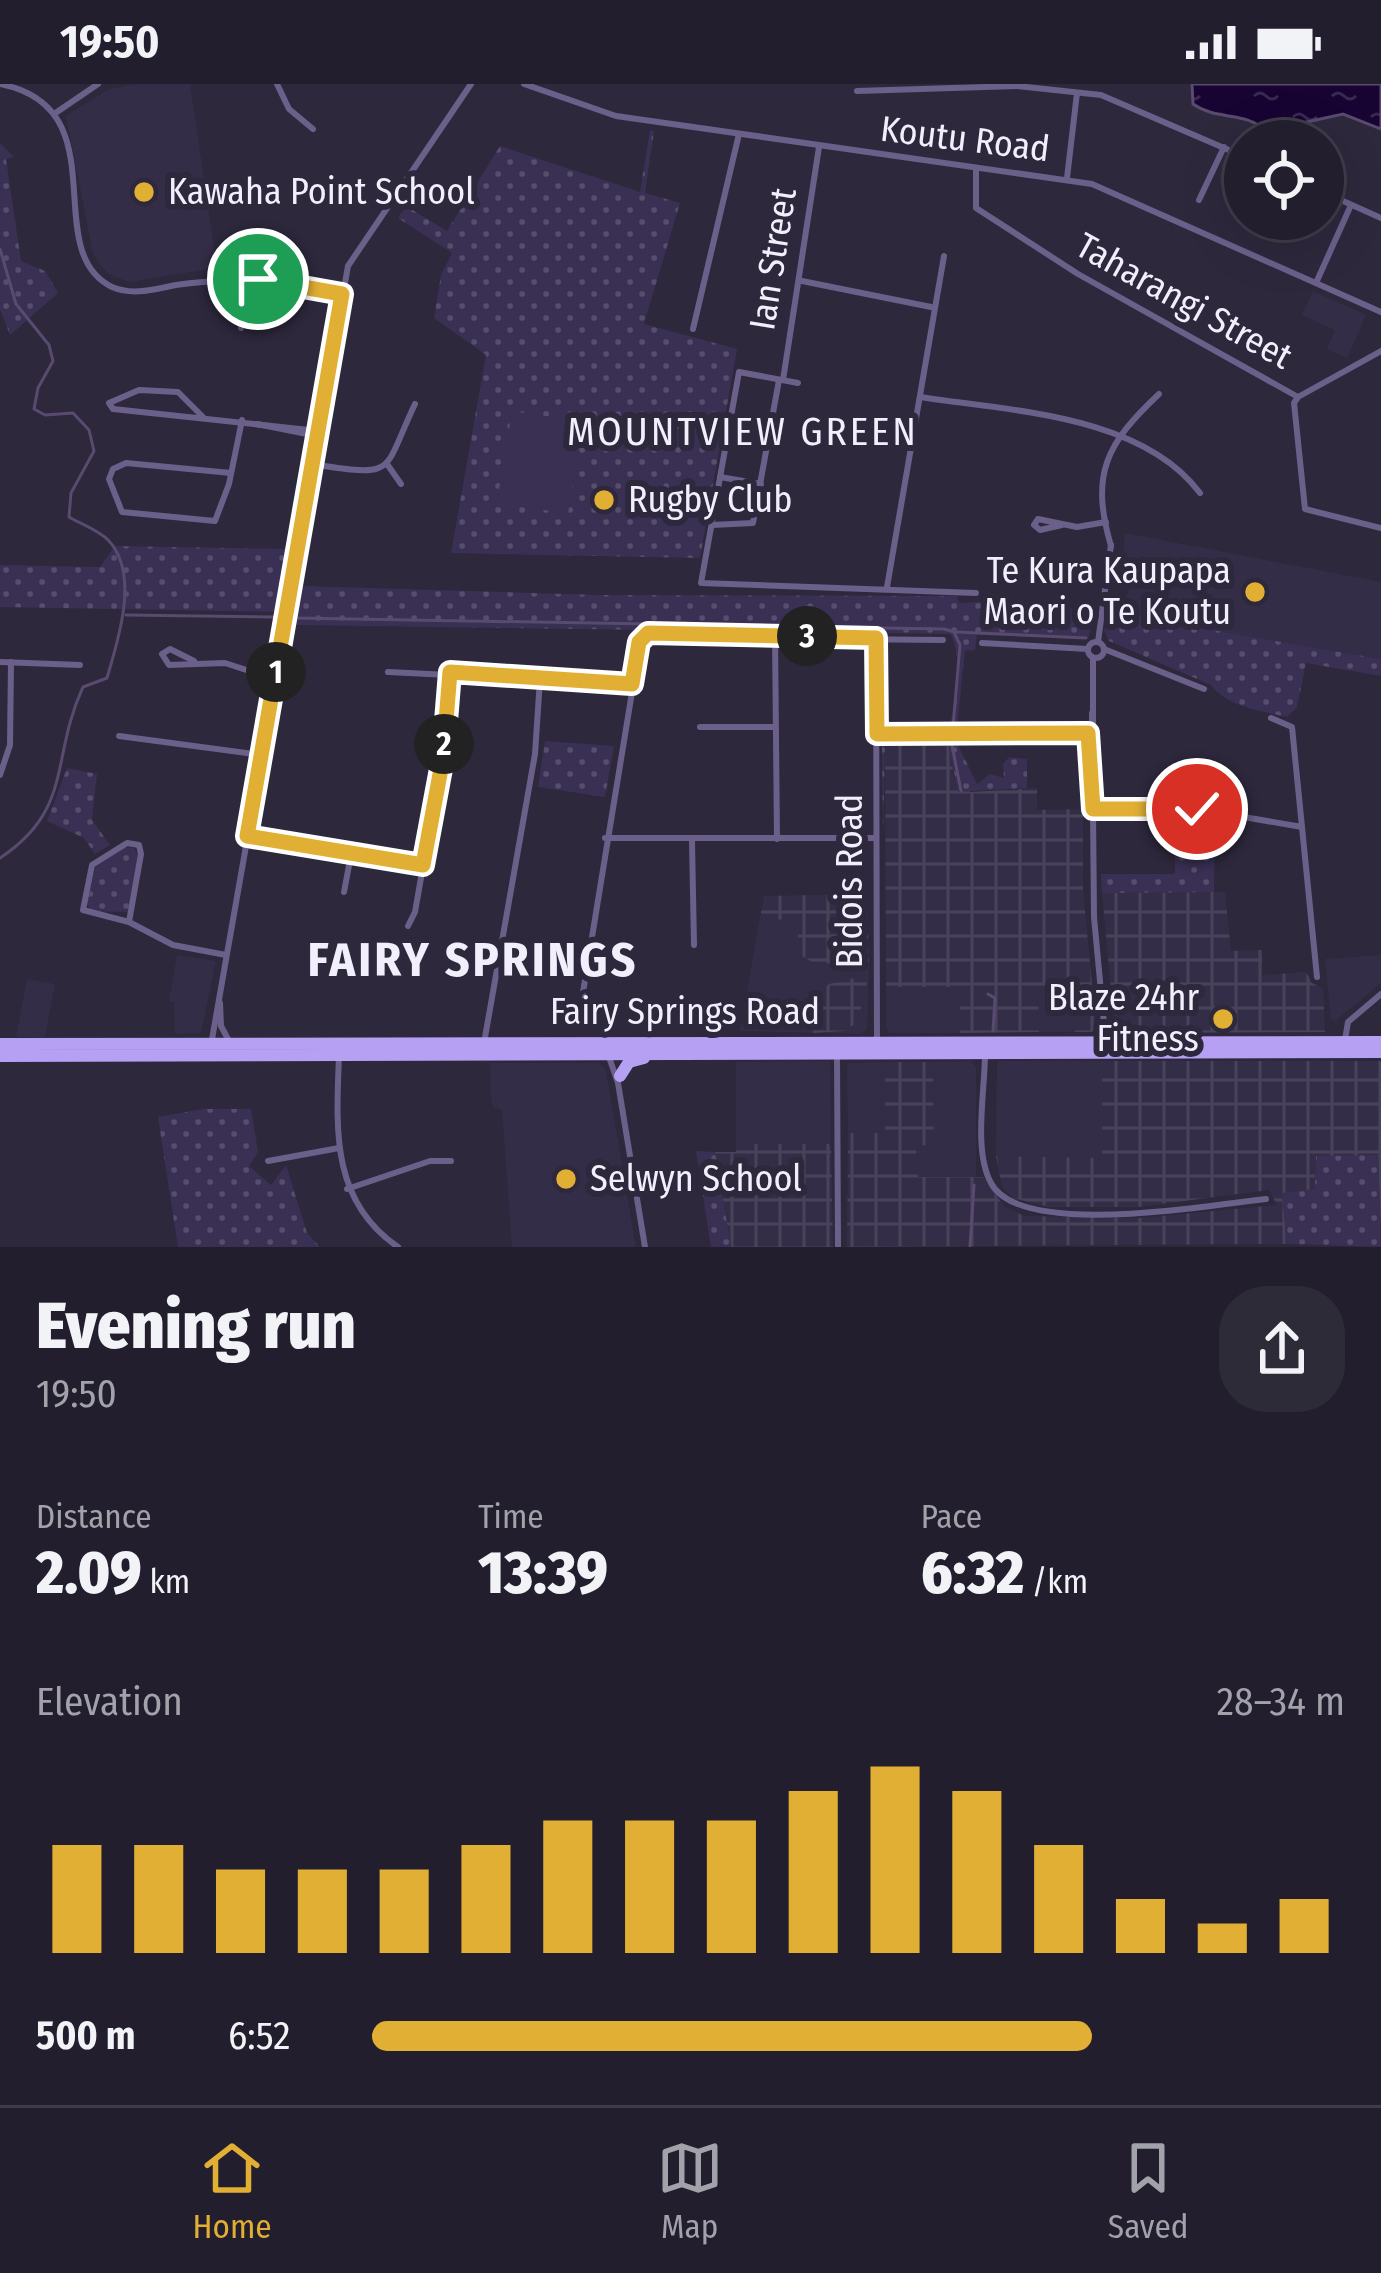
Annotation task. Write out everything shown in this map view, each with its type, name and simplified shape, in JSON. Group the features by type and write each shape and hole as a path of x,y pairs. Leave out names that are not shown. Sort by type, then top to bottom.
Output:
{"highway":[{"name":"Fairy Springs Road","path":"0,1051 678,1042 837,1048"},
{"path":"568,1043 610,1055 626,1047 678,1042"},
{"name":"Fairy Springs Road","path":"483,1048 610,1055 877,1047 1345,1047 1381,1042"},
{"name":"Fairy Springs Road","path":"211,1049 231,1043 339,1049"},
{"path":"711,1043 713,1048 747,1053"},
{"name":"Fairy Springs Road","path":"1345,1047 1381,1052"},
{"name":"Fairy Springs Road","path":"0,1051 33,1056 98,1050"},
{"path":"619,1079 638,1058 693,1053"}],"street":[{"path":"54,114 98,84"},
{"path":"277,84 292,113 313,129"},
{"path":"211,1049 342,294 352,257 383,222 471,84"},
{"name":"Koutu Road","path":"524,84 590,111 1100,186 1381,313"},
{"path":"6,85 33,96 54,114 69,146 86,258 100,278 116,288 140,292 244,278 342,294"},
{"path":"857,91 1017,86 1117,99 1224,147 1199,200"},
{"path":"1067,180 1078,93"},
{"path":"694,328 739,134"},
{"name":"Ian Street","path":"760,484 802,281 819,147"},
{"name":"Taharangi Street","path":"976,169 976,208 1078,274 1298,398 1294,404 1305,509 1381,528"},
{"path":"1344,203 1381,218"},
{"path":"1316,283 1351,206"},
{"path":"887,587 944,256"},
{"path":"242,328 244,278"},
{"path":"802,281 932,308"},
{"path":"1298,398 1381,351"},
{"path":"798,383 739,372 701,583 976,592"},
{"path":"204,418 178,392 139,390 109,403 113,409 204,418 242,420 318,434"},
{"path":"1093,658 1102,657 1111,546 1101,486 1116,437 1159,394"},
{"path":"920,397 1116,437 1166,460 1200,493"},
{"path":"312,464 354,471 387,464 404,438 415,404"},
{"path":"731,415 771,422"},
{"path":"231,472 126,463 113,469 109,479 122,512 209,522 220,519 231,472 242,420"},
{"path":"387,464 401,484"},
{"path":"711,525 751,526 760,484 719,477"},
{"path":"1062,526 1106,521"},
{"path":"775,636 777,838"},
{"path":"578,1023 641,637 943,640"},
{"name":"Bidois Road","path":"876,638 877,1047"},
{"path":"982,643 1088,649 1101,645 1204,689"},
{"path":"194,661 170,649 162,654 169,665 225,663 274,679"},
{"path":"1088,649 1093,658 1093,854 1106,1047"},
{"path":"0,662 80,665"},
{"path":"0,775 10,745 10,662"},
{"path":"388,672 632,684"},
{"path":"408,926 443,758 450,672"},
{"path":"483,1048 535,754 540,679"},
{"path":"1271,718 1292,728 1317,977"},
{"path":"700,728 774,727"},
{"path":"877,734 1091,733"},
{"path":"119,736 261,755"},
{"path":"1093,809 1197,809 1302,826"},
{"path":"247,836 423,865"},
{"path":"605,838 876,838"},
{"path":"692,840 694,945"},
{"path":"129,922 141,854 140,845 127,843 92,865 82,910 129,922 172,945 226,955"},
{"path":"344,892 351,854"},
{"path":"218,993 221,1026 231,1043"},
{"path":"1345,1047 1348,1022 1381,994"},
{"path":"837,1048 838,1247"},
{"path":"986,1048 987,1174 999,1195 1017,1207 1044,1213 1144,1212 1266,1199"},
{"path":"339,1049 339,1148 347,1189 367,1221 398,1247"},
{"path":"610,1055 619,1079 645,1247"},
{"path":"268,1161 339,1148"},
{"path":"347,1189 430,1161 451,1161"}],"shaded area":[{"name":"Kawaha Point School","path":"190,84 217,268 128,282 107,273 93,254 66,116 109,89"},
{"path":"650,130 654,131 645,193 680,203 644,324 737,349 700,558 451,553 486,355 434,318 441,275 452,253 398,218 406,206 447,231 500,146 640,192"},
{"path":"0,143 14,157 6,159 21,261 45,271 58,293 10,335 0,309"},
{"path":"1313,291 1366,315 1347,358 1327,349 1335,330 1302,315"},
{"path":"512,411 583,422 568,514 497,502"},
{"name":"Te Kura Kaupapa Maori o Te Koutu","path":"1125,533 1381,582 1381,659 1142,618 1124,602 1132,582 1122,566"},
{"path":"115,546 288,549 277,612 0,607 0,565 100,567"},
{"path":"301,586 598,595 957,596 959,603 992,601 1095,611 1088,639 977,635 975,650 965,651 957,726 977,730 939,730 950,727 956,692 957,655 950,634 294,625"},
{"path":"1124,602 1142,618 1381,659 1381,676 1306,663 1297,707 1287,717 1246,707 1211,685 1109,641 1104,630 1111,610"},
{"path":"890,738 985,738 957,743 977,784 990,774 1004,778 1003,764 1009,757 1027,759 1027,788 958,792 948,742 891,741 885,747 883,835 882,746"},
{"path":"545,741 614,746 605,797 538,787"},
{"path":"891,741 949,742 954,778 970,792 1037,788 1037,810 1083,809 1083,890 1096,1027 1092,1032 1075,1032 1076,985 1038,986 1039,1032 960,1033 960,987 886,987 885,747"},
{"path":"67,768 97,774 92,820 110,845 95,854 84,838 47,821"},
{"path":"1193,817 1215,821 1214,892 1102,893 1101,874 1175,874 1175,856 1194,854"},
{"path":"124,847 134,848 138,855 128,912 92,911 87,904 95,868"},
{"path":"1225,892 1231,951 1262,950 1262,975 1306,972 1312,983 1323,988 1325,1032 1115,1033 1102,893"},
{"path":"867,894 869,964 814,963 797,953 799,921 760,918 764,896"},
{"path":"760,918 799,921 814,963 869,964 867,1028 862,1034 740,1031"},
{"path":"177,955 216,961 201,1033 175,1034 174,1002 169,1001"},
{"path":"1381,955 1381,983 1335,1021 1331,1019 1325,959"},
{"path":"869,975 857,1023 843,1031 813,1033 809,1000 829,984"},
{"path":"27,979 55,984 45,1037 16,1037"},
{"path":"1076,985 1075,1032 1039,1032 1038,986"},
{"path":"961,986 960,1033 890,1033 886,1028 886,987"},
{"path":"830,1061 831,1144 736,1144 736,1062"},
{"path":"971,1061 976,1067 976,1177 917,1177 916,1146 934,1145 933,1062"},
{"path":"997,1061 1102,1061 1102,1158 996,1156"},
{"path":"1102,1061 1381,1061 1381,1233 1378,1156 1316,1156 1315,1189 1282,1194 1287,1244 847,1247 848,1133 885,1133 885,1062 933,1062 934,1145 916,1146 918,1177 983,1177 1004,1206 1024,1216 1139,1218 1277,1205 1269,1190 1138,1207 1048,1207 1013,1198 1002,1187 996,1156 1102,1158"},
{"path":"885,1062 885,1133 848,1133 847,1063"},
{"name":"Selwyn School","path":"490,1063 599,1063 606,1070 636,1247 512,1247 502,1110 493,1107"},
{"path":"203,1109 251,1109 258,1152 249,1166 271,1185 286,1165 307,1233 320,1247 178,1247 158,1117"},
{"path":"736,1144 831,1144 833,1247 731,1247 715,1152 736,1152"},
{"path":"696,1151 715,1152 731,1247 711,1247"},
{"path":"1378,1155 1381,1247 1287,1244 1282,1193 1315,1189 1316,1156"}],"water":[{"path":"1192,84 1381,84 1381,129 1343,114 1316,120 1245,120 1193,104"}],"waterway":[{"path":"0,249 16,304 49,345 53,361 38,388 34,409 45,415 73,413 89,430 94,451 71,493 69,517 109,541 118,555 125,589 121,627 107,678 83,687 50,801 40,821 0,858"},
{"path":"992,605 1050,609"},
{"path":"126,615 274,617"},
{"path":"295,618 944,629 954,632 960,645 953,727"},
{"path":"956,632 1086,638"},
{"path":"951,740 961,791"},
{"path":"988,994 995,998 993,1031"},
{"path":"970,1247 974,1185"}],"place":[{"name":"Kawaha Point School","path":"144,192"},
{"name":"Rugby Club","path":"604,500"},
{"name":"Te Kura Kaupapa Maori o Te Koutu","path":"1255,592"},
{"name":"Blaze 24hr Fitness","path":"1223,1019"},
{"name":"Selwyn School","path":"566,1179"}],"district":[{"name":"MOUNTVIEW GREEN","path":"743,432"},
{"name":"FAIRY SPRINGS","path":"473,960"}],"route":[{"path":"258,279 342,294 247,836 423,865 443,758 450,672 632,684 639,642 648,633 876,638 877,734 1088,733 1093,809 1197,809"}]}
